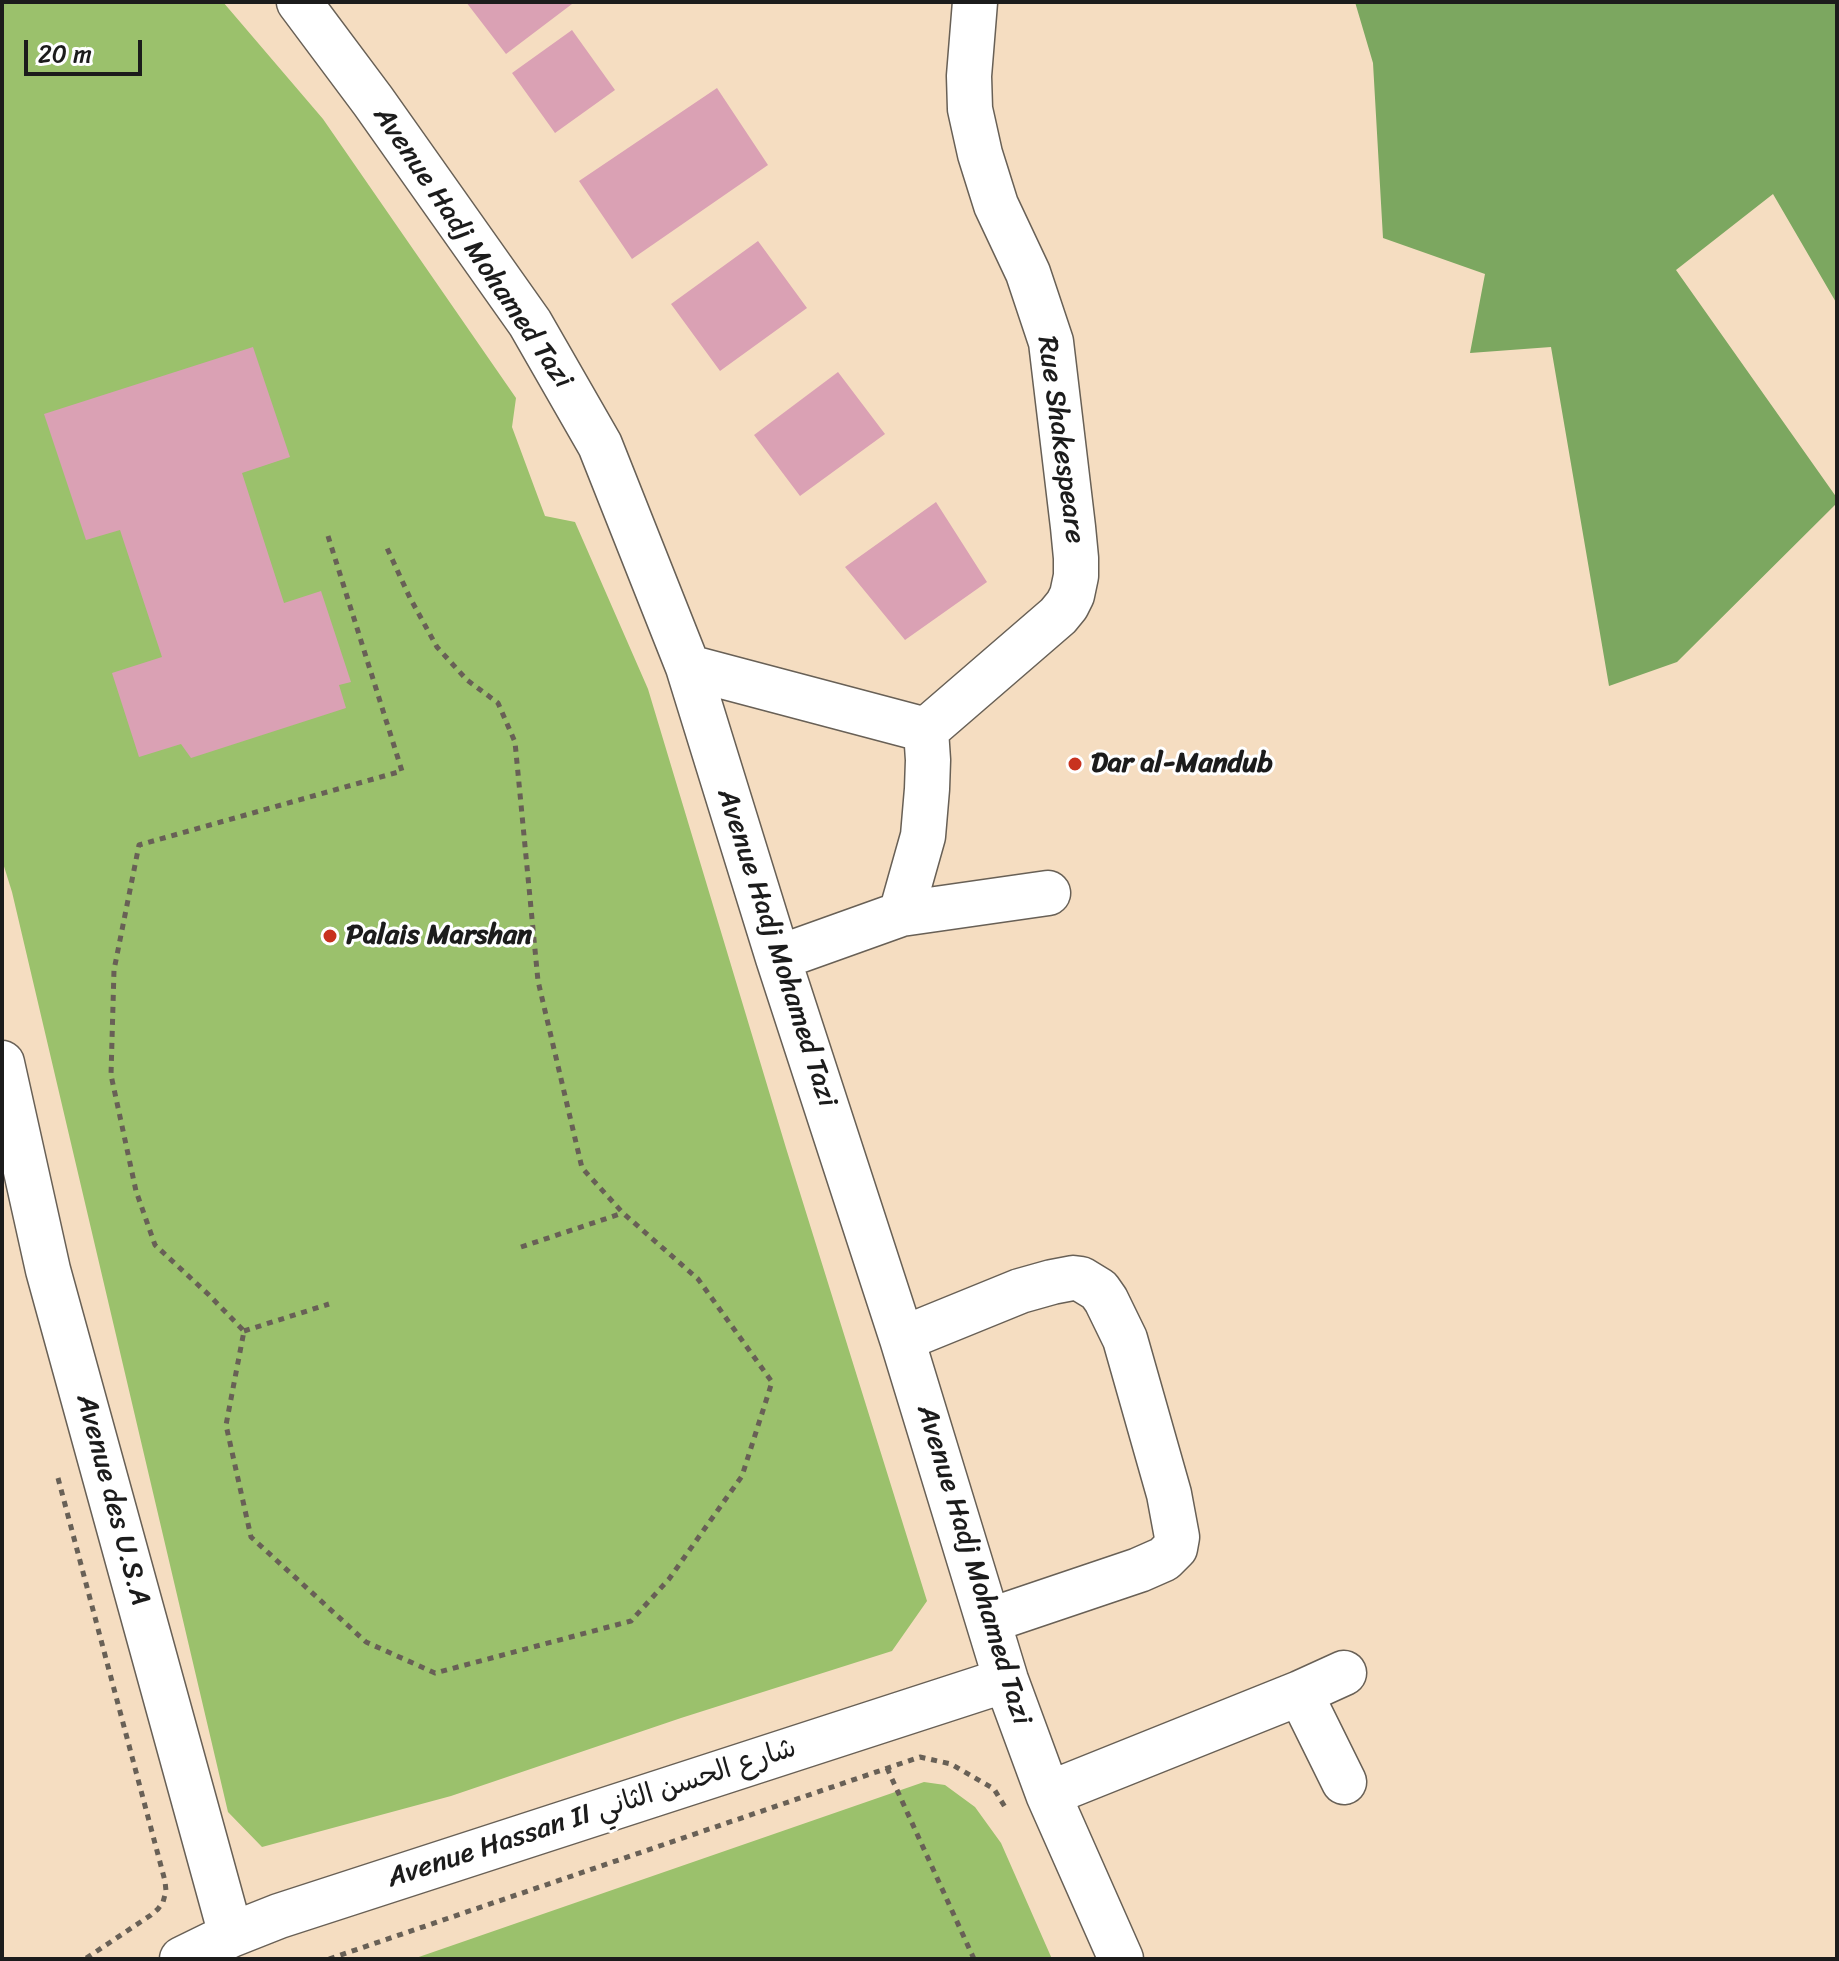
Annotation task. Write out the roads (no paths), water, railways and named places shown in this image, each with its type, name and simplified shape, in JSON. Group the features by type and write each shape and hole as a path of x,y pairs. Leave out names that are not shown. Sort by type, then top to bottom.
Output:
{"street":[{"name":"Avenue Hadj Mohamed Tazi","path":"299,2 530,323 600,445 688,667 778,958 902,1339 1006,1680 1048,1794 1121,1959"},
{"name":"Rue Shakespeare","path":"926,730 1058,616 1072,595 1076,576 1051,342 1028,273 996,205 970,109 969,76 975,2"},
{"path":"688,667 926,730 928,760 923,836 901,914"},
{"path":"778,958 901,914 1048,893"},
{"name":"Avenue des U.S.A","path":"2,1063 48,1270 231,1935"},
{"path":"902,1339 1020,1291 1073,1278 1081,1279 1099,1290 1125,1339 1169,1494 1177,1537 1175,1548 1169,1556 1139,1570 988,1621"},
{"path":"1048,1794 1344,1673"},
{"name":"Avenue Hassan II شارع الحسن الثاني","path":"182,1959 279,1916 1006,1680"},
{"path":"1300,1693 1344,1782"}],"place":[{"name":"Dar al-Mandub","path":"1075,764"},
{"name":"Palais Marshan","path":"330,936"}]}
